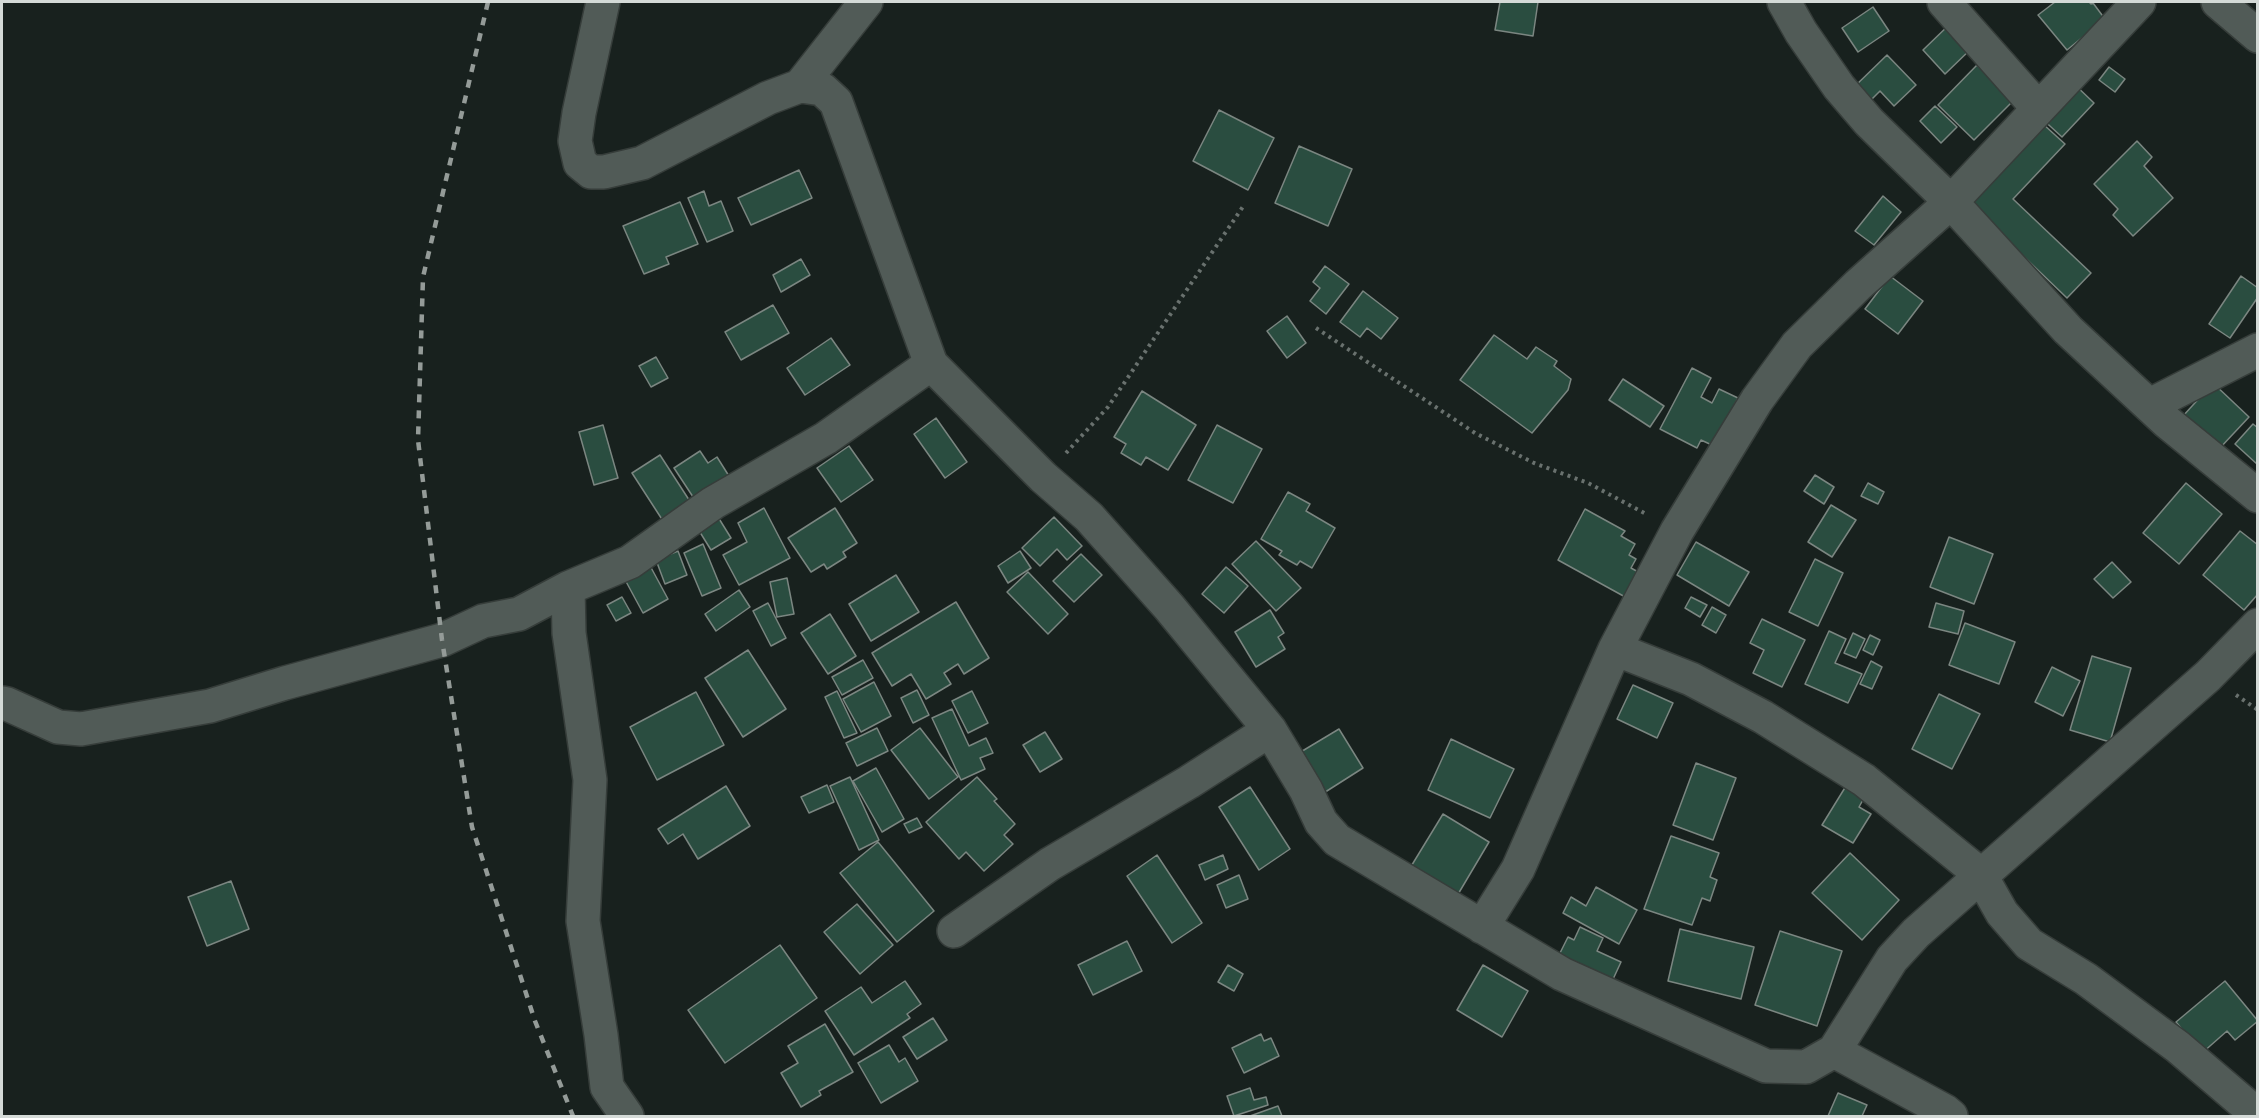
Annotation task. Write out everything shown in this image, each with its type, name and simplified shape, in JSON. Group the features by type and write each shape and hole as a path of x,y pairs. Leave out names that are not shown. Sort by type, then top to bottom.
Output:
{"street":[{"path":"603,2 579,113 575,141 580,163 591,172 604,172 642,163 768,98 800,86 822,89 836,102 931,364 1043,477 1089,517 1169,607 1270,730 1328,832 1337,840 1562,974 1766,1066 1806,1067 1834,1051 1892,959 1916,933 1980,874 2208,676 2258,625"},
{"path":"800,86 867,2"},
{"path":"1784,2 1801,32 1839,87 1869,122 1951,202 2068,330 2167,422 2258,496"},
{"path":"1944,2 2038,108"},
{"path":"1482,927 1518,869 1615,649 1677,531 1757,400 1797,345 1858,285 1951,202 2139,2"},
{"path":"2218,2 2258,36"},
{"path":"2150,405 2258,351"},
{"path":"2,703 58,728 81,729 210,706 442,640 483,621 519,614 568,588 630,561 712,503 826,438 931,364"},
{"path":"568,588 569,633 590,780 583,921 607,1087 627,1116"},
{"path":"1615,649 1690,679 1773,724 1864,780 1980,874 2002,913 2029,944 2086,979 2178,1047 2246,1105 2254,1116"},
{"path":"954,931 1050,864 1189,782 1270,730"},
{"path":"1834,1051 1951,1116"}],"path":[{"path":"1043,477 1108,407 1244,206"},
{"path":"1316,328 1475,433 1534,463 1588,483 1677,531"}],"building":[{"path":"1500,2 1538,2 1533,36 1495,30"},
{"path":"2055,2 2093,3 2105,19 2067,50 2038,15"},
{"path":"1873,7 1889,31 1858,52 1842,28"},
{"path":"1952,22 1974,46 1945,74 1923,50"},
{"path":"1887,55 1916,85 1894,106 1880,91 1867,104 1852,89"},
{"path":"1977,65 2013,101 1974,140 1938,105"},
{"path":"2109,67 2125,79 2115,92 2099,80"},
{"path":"2071,81 2094,103 2062,137 2039,116"},
{"path":"1935,106 1957,127 1941,143 1920,121"},
{"path":"1219,110 1274,138 1248,190 1193,161"},
{"path":"2043,124 2065,144 2013,199 2091,273 2067,298 1968,203"},
{"path":"2137,141 2152,157 2144,166 2173,198 2133,236 2113,215 2118,209 2094,184"},
{"path":"1299,146 1352,169 1328,226 1275,203"},
{"path":"799,170 812,198 751,225 738,198"},
{"path":"704,191 709,206 721,201 733,231 707,242 688,198"},
{"path":"1883,196 1901,212 1874,245 1855,231"},
{"path":"680,202 698,244 666,257 669,264 644,274 623,226"},
{"path":"801,259 810,275 781,292 773,275"},
{"path":"1325,266 1349,284 1326,314 1310,301 1320,288 1313,282"},
{"path":"1890,276 1923,301 1898,334 1865,309"},
{"path":"2241,276 2258,288 2258,297 2230,338 2209,324"},
{"path":"1363,291 1398,318 1381,339 1367,328 1360,337 1340,322"},
{"path":"773,305 789,333 741,360 725,332"},
{"path":"1287,316 1306,343 1287,358 1267,331"},
{"path":"1494,335 1527,359 1536,347 1557,361 1554,366 1571,379 1568,390 1532,433 1460,380"},
{"path":"831,338 850,365 805,395 787,368"},
{"path":"656,357 668,378 651,387 639,366"},
{"path":"1692,368 1711,378 1701,397 1712,403 1719,389 1738,398 1714,446 1701,440 1697,448 1660,429"},
{"path":"1623,379 1664,406 1650,427 1609,400"},
{"path":"2213,383 2249,417 2219,449 2183,416"},
{"path":"1142,391 1196,425 1168,470 1146,457 1141,465 1121,453 1126,444 1114,437"},
{"path":"936,418 967,462 945,478 914,434"},
{"path":"2253,424 2258,428 2258,465 2235,444"},
{"path":"603,425 618,478 594,485 579,432"},
{"path":"1217,425 1262,449 1233,503 1188,480"},
{"path":"849,446 873,480 841,502 817,468"},
{"path":"700,451 708,463 717,457 734,484 699,506 674,468"},
{"path":"660,455 693,506 665,524 632,473"},
{"path":"1815,475 1834,487 1824,504 1804,491"},
{"path":"1868,483 1884,492 1878,504 1861,496"},
{"path":"2186,483 2222,514 2179,564 2143,533"},
{"path":"1288,492 1310,504 1306,511 1335,528 1312,568 1300,561 1297,565 1279,555 1282,551 1261,539"},
{"path":"1831,505 1856,520 1832,557 1808,542"},
{"path":"764,508 790,558 739,585 723,555 747,542 738,523"},
{"path":"835,508 857,543 843,552 846,557 827,569 824,564 811,572 788,538"},
{"path":"1585,509 1625,531 1621,536 1635,544 1629,555 1636,559 1631,568 1640,573 1627,598 1558,560"},
{"path":"718,517 731,538 711,550 698,529"},
{"path":"1054,517 1082,546 1067,560 1057,549 1040,566 1022,548"},
{"path":"2240,531 2258,545 2258,594 2244,610 2203,575"},
{"path":"1949,537 1993,554 1974,604 1930,587"},
{"path":"1256,541 1301,588 1276,611 1232,564"},
{"path":"1696,542 1749,572 1729,606 1677,575"},
{"path":"703,544 721,588 702,596 684,553"},
{"path":"678,551 687,575 665,584 656,560"},
{"path":"1020,551 1031,568 1008,583 998,566"},
{"path":"1081,554 1102,575 1074,602 1053,581"},
{"path":"1815,559 1843,573 1818,626 1789,612"},
{"path":"648,562 668,599 643,613 623,576"},
{"path":"2112,562 2131,582 2113,598 2094,579"},
{"path":"1226,567 1248,586 1224,613 1202,594"},
{"path":"1028,572 1068,614 1048,634 1007,592"},
{"path":"896,575 919,612 871,641 849,604"},
{"path":"787,578 794,614 777,617 770,582"},
{"path":"739,590 750,607 716,631 705,614"},
{"path":"622,597 631,613 616,621 607,605"},
{"path":"1691,597 1707,605 1700,617 1685,608"},
{"path":"956,602 989,658 964,674 958,664 944,673 951,684 926,699 911,674 892,686 872,653"},
{"path":"768,603 786,638 771,646 753,611"},
{"path":"1936,603 1964,611 1958,634 1929,627"},
{"path":"1712,607 1726,615 1716,633 1702,625"},
{"path":"1270,610 1284,633 1278,637 1285,649 1256,667 1235,632"},
{"path":"830,614 856,656 828,674 801,633"},
{"path":"1762,619 1805,640 1782,687 1753,673 1764,650 1750,643"},
{"path":"1965,623 2015,642 1999,684 1949,665"},
{"path":"1829,631 1846,639 1835,663 1862,674 1848,703 1805,684"},
{"path":"1853,633 1865,639 1856,658 1844,653"},
{"path":"1870,635 1880,640 1873,655 1863,650"},
{"path":"748,650 786,709 743,737 705,678"},
{"path":"2092,656 2131,668 2110,742 2070,730"},
{"path":"863,660 873,678 842,695 832,677"},
{"path":"1871,661 1882,667 1872,689 1860,684"},
{"path":"2052,667 2080,681 2063,716 2035,702"},
{"path":"874,682 891,716 861,732 843,699"},
{"path":"1633,685 1673,703 1657,738 1617,719"},
{"path":"917,690 929,715 913,723 901,698"},
{"path":"837,691 857,733 844,738 825,697"},
{"path":"972,691 988,723 968,733 952,701"},
{"path":"696,692 724,745 657,780 630,727"},
{"path":"1939,694 1980,714 1952,769 1912,749"},
{"path":"952,709 969,746 986,738 993,753 980,758 985,769 961,780 932,718"},
{"path":"877,728 888,751 857,766 846,743"},
{"path":"920,728 958,777 929,799 891,750"},
{"path":"1339,729 1363,768 1319,796 1294,756"},
{"path":"1045,732 1062,759 1040,772 1023,745"},
{"path":"1451,739 1514,769 1490,818 1428,790"},
{"path":"1696,763 1736,778 1713,840 1673,825"},
{"path":"876,768 904,819 882,832 853,781"},
{"path":"850,777 879,840 859,850 830,786"},
{"path":"977,777 997,799 994,801 1015,824 1004,835 1013,844 984,871 966,852 959,859 926,822"},
{"path":"827,785 834,802 809,813 801,797"},
{"path":"726,786 750,826 698,859 683,834 668,844 658,829"},
{"path":"1846,786 1864,798 1859,807 1871,814 1853,843 1822,825"},
{"path":"1250,787 1290,849 1259,870 1219,807"},
{"path":"1443,814 1489,842 1454,901 1407,873"},
{"path":"917,818 922,827 909,833 904,824"},
{"path":"1671,836 1719,853 1710,877 1717,880 1710,901 1702,898 1692,925 1644,909"},
{"path":"878,842 934,911 897,942 840,873"},
{"path":"1850,853 1899,900 1862,940 1812,893"},
{"path":"1157,855 1202,923 1172,943 1127,876"},
{"path":"1223,855 1228,869 1205,880 1199,865"},
{"path":"1239,875 1248,899 1226,908 1217,885"},
{"path":"231,881 249,929 207,946 188,897"},
{"path":"1596,887 1637,910 1619,944 1563,913 1571,897 1586,906"},
{"path":"857,904 893,945 860,974 824,932"},
{"path":"1580,927 1603,938 1597,951 1621,962 1609,988 1555,963 1568,937 1574,940"},
{"path":"1680,929 1754,947 1741,999 1668,981"},
{"path":"1780,931 1842,951 1817,1026 1755,1005"},
{"path":"1127,941 1142,971 1093,995 1078,965"},
{"path":"780,945 817,998 725,1063 688,1010"},
{"path":"1228,965 1243,974 1234,991 1218,982"},
{"path":"1483,965 1528,991 1502,1037 1457,1010"},
{"path":"905,981 921,1004 907,1014 910,1018 854,1055 825,1011 861,987 872,1003"},
{"path":"2225,981 2258,1021 2235,1040 2227,1031 2202,1053 2176,1022"},
{"path":"933,1018 947,1040 917,1059 903,1037"},
{"path":"825,1024 853,1072 819,1091 821,1095 801,1107 781,1073 798,1063 788,1046"},
{"path":"1261,1034 1264,1041 1271,1038 1279,1056 1244,1073 1232,1048"},
{"path":"889,1045 899,1062 905,1058 918,1081 881,1103 858,1063"},
{"path":"1250,1088 1254,1100 1266,1097 1268,1105 1234,1116 1227,1096"},
{"path":"1838,1093 1867,1105 1862,1116 1828,1116"},
{"path":"1278,1106 1282,1116 1250,1116"}],"railway":[{"path":"488,2 423,277 418,440 442,640 472,827 535,1021 573,1116"}]}
